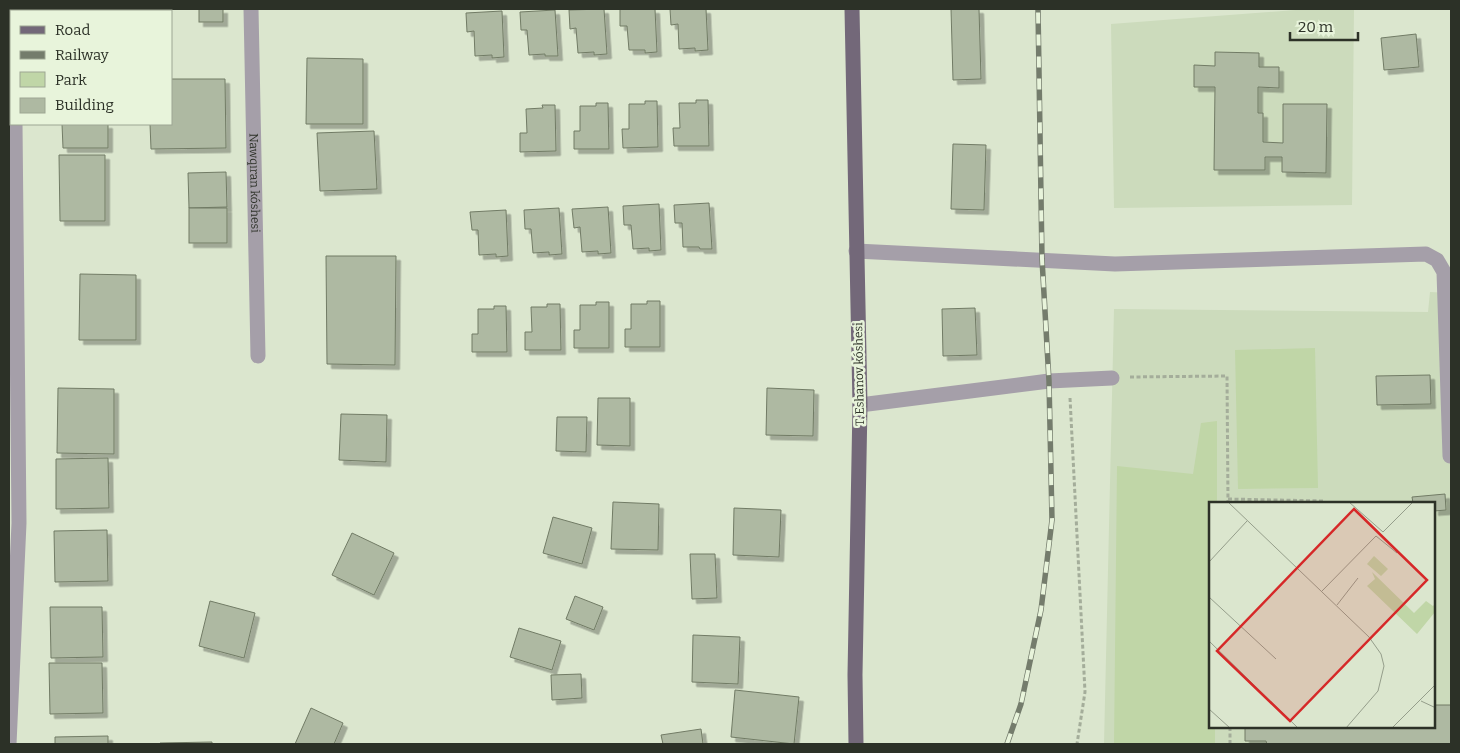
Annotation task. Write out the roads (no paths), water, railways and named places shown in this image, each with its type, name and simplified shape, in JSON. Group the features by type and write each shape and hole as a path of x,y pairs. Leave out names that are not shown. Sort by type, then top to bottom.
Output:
{"main road":[{"name":"T. Eshanov kóshesi","path":"852,9 860,405 855,675 856,742"}],"street":[{"name":"Nawqıran kóshesi","path":"251,9 258,356"},
{"path":"9,744 19,522 15,125"},
{"path":"856,251 1115,264 1426,254 1437,260 1444,272 1450,456"},
{"path":"860,405 1069,380 1112,378"}],"railway":[{"path":"1007,744 1021,704 1041,610 1052,520 1049,381 1042,259 1038,9"}]}
